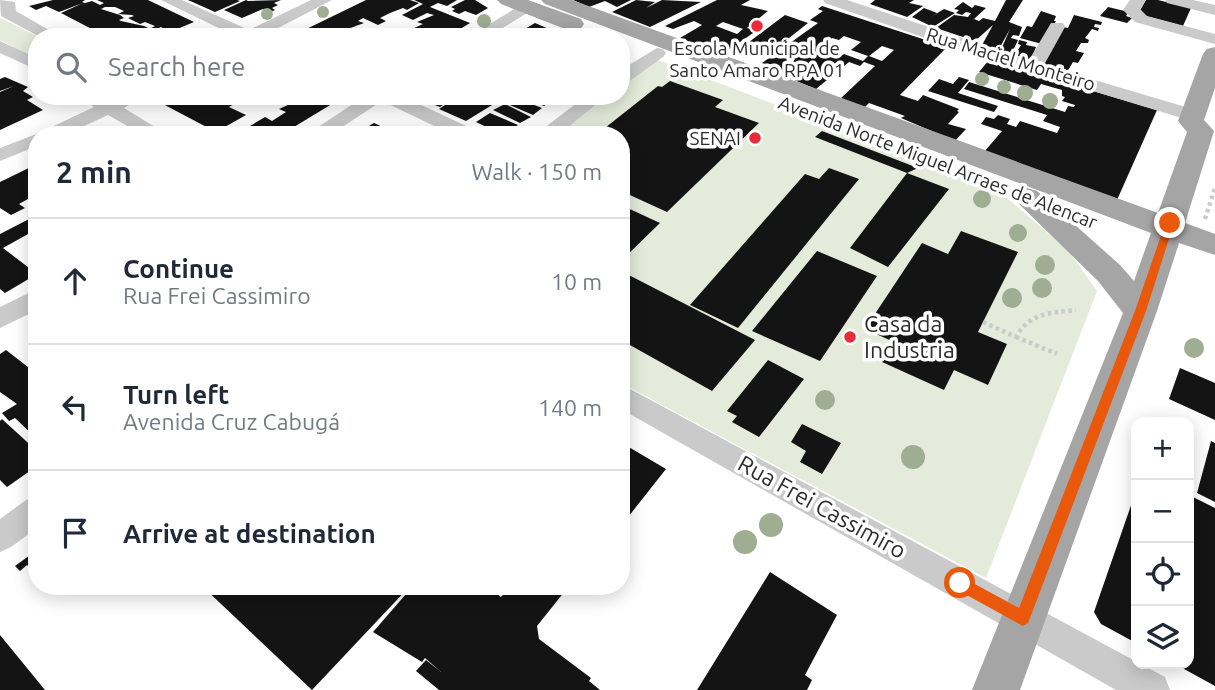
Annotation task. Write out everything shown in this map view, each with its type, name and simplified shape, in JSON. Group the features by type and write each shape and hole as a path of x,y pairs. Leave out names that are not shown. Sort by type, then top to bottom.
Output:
{"main road":[{"name":"Avenida Norte Miguel Arraes de Alencar","path":"552,0 624,28"},
{"path":"517,4 585,28"},
{"name":"Avenida Norte Miguel Arraes de Alencar","path":"630,30 1165,238 1215,268"},
{"name":"Avenida Norte Miguel Arraes de Alencar","path":"630,44 1027,197 1165,238 1210,234"},
{"path":"996,690 1140,311 1203,125 1215,54"},
{"path":"1027,197 1109,273 1140,311"}],"street":[{"path":"26,0 3,6 7,13 36,28"},
{"path":"169,0 232,28"},
{"path":"266,28 324,0"},
{"name":"Rua Maciel Monteiro","path":"831,0 1203,125"},
{"path":"1138,0 1131,10 1141,19 1215,39"},
{"path":"1172,0 1215,10"},
{"path":"487,28 517,4"},
{"path":"1034,67 1057,27"},
{"path":"0,46 28,61"},
{"path":"630,72 657,53"},
{"path":"9,67 28,64"},
{"path":"49,126 90,105"},
{"path":"61,126 93,105"},
{"path":"108,105 143,126"},
{"path":"330,126 364,105"},
{"path":"405,105 451,126"},
{"path":"557,126 586,105"},
{"path":"0,155 28,141"},
{"path":"0,319 28,303"},
{"name":"Rua Frei Cassimiro","path":"630,400 1152,690"},
{"path":"0,537 28,517"}],"path":[{"path":"1210,234 1215,188"},
{"path":"1017,337 1022,323 1029,317 1076,310"},
{"path":"983,322 1057,354"}],"green space":[{"path":"0,18 28,32 28,54 0,40"},
{"name":"Casa da Industria","path":"658,60 995,188 1068,250 1097,291 986,578 630,388 630,126 568,126 596,105 630,105 630,80"}],"building":[{"path":"53,0 85,0 82,2 92,1 100,5 104,3 97,0 148,0 194,22 180,28 151,28 155,26 145,22 140,24 128,18 134,16 132,15 118,14 124,11 105,7 101,9 120,15 124,18 119,20 121,21 148,28 90,28 61,13 83,3 59,12 46,6 36,10 29,6"},
{"path":"188,0 237,0 240,1 215,12"},
{"path":"246,0 281,0 274,3 278,5 272,8 275,10 270,12 263,9 242,18 224,10"},
{"path":"366,0 410,0 419,3 407,10 403,8 380,18 386,21 378,25 363,18 358,21 364,23 350,28 308,28"},
{"path":"414,0 457,0 447,6 438,3 430,7 470,23 462,28 414,28 423,24 417,22 434,15 427,13 413,20 402,15 423,4"},
{"path":"465,0 475,0 488,8 476,15 465,11 459,14 452,11 455,9 451,7"},
{"path":"573,0 631,0 617,7 605,1 589,7"},
{"path":"636,0 655,2 646,8 662,0 701,2 650,27 612,12"},
{"path":"717,0 750,0 741,5 768,11 747,28 756,31 730,49 719,45 712,50 680,38 702,25 694,21 673,29 665,26","holes":["723,22 743,29 737,34 716,26"]},
{"path":"875,0 914,0 909,3 923,6 907,17 870,4"},
{"path":"1006,0 1023,0 1009,22 1022,27 1019,36 1013,35 1011,38 1018,40 1011,55 1000,52 1010,29 999,49 982,45 993,25 975,41 936,28 954,15 968,17 971,13 962,15 956,13 959,10 954,9 963,2 972,8 975,5 986,8 974,19 995,21"},
{"path":"1146,0 1158,0 1191,8 1183,26 1138,14"},
{"path":"822,6 947,47 900,95 918,101 923,95 959,109 948,124 966,129 955,141 901,118 905,116 869,103 865,107 840,99 875,66 864,62 860,66 849,62 816,89 784,76 787,74 762,63 818,23 810,20 823,11 818,9","holes":["844,36 861,42 851,50 868,56 863,61 844,54 838,58 817,51 832,38 839,40","882,46 894,50 882,61 869,56"]},
{"path":"1108,7 1129,12 1126,16 1132,18 1127,23 1100,16"},
{"path":"924,8 937,13 931,17 944,9 955,13 933,27 912,17"},
{"path":"1041,11 1056,16 1056,21 1042,44 1020,38 1027,26 1032,27"},
{"path":"785,15 808,23 765,57 741,48"},
{"path":"1074,15 1102,22 1101,25 1095,24 1094,27 1099,28 1098,31 1092,29 1085,38 1089,40 1088,43 1081,43 1076,51 1084,53 1078,63 1073,62 1067,72 1041,65 1063,27 1068,28"},
{"path":"535,23 547,28 527,28"},
{"path":"1019,40 1036,47 1031,60 1015,55 1021,45 1018,44"},
{"path":"989,60 1157,110 1117,200 984,152 1002,131 981,124 986,117 994,119 998,115 1010,119 1007,124 1016,127 1020,121 1057,133 1060,127 1043,121 1047,115 964,89 969,82 1065,112 1068,106 1075,105 1062,101 1065,97 1062,96 1062,90 1041,84 1037,90 979,72"},
{"path":"5,77 28,87 23,91 28,94 28,105 35,105 43,110 0,130 0,92 14,86 0,91 0,79"},
{"path":"959,77 969,80 958,93 998,106 994,112 928,91 939,79 953,84"},
{"path":"670,81 723,100 715,107 759,123 667,212 630,195 630,126 607,126 658,86 662,87"},
{"path":"165,105 232,105 229,107 246,115 227,126 205,126"},
{"path":"288,105 330,105 296,126 250,126 265,117 272,121 286,112 279,109"},
{"path":"445,105 492,105 466,121 439,109"},
{"path":"507,105 531,117 520,123 493,110"},
{"path":"510,105 534,105 542,108 533,115"},
{"path":"490,113 518,125 484,126 476,122"},
{"path":"822,131 918,168 907,173 815,137"},
{"path":"28,168 28,199 19,204 25,208 11,215 0,208 0,182"},
{"path":"829,168 859,179 738,328 690,305 805,174 819,179"},
{"path":"907,173 949,189 888,267 850,248"},
{"path":"630,209 660,223 630,252"},
{"path":"28,220 28,234 3,248 28,267 28,279 5,293 0,289 0,234"},
{"path":"961,231 1018,252 978,332 1007,344 988,385 954,370 944,390 882,362 894,342 865,329 922,243 948,254"},
{"path":"817,251 877,276 820,361 752,331"},
{"path":"630,276 755,340 712,391 630,345"},
{"path":"6,350 28,367 28,430 15,418 9,421 2,413 17,404 0,392 0,354"},
{"path":"768,360 804,379 759,437 732,422 737,416 727,411"},
{"path":"1180,368 1215,383 1215,420 1169,399"},
{"path":"2,419 28,443 28,472 7,487 0,480"},
{"path":"802,424 841,443 822,474 800,462 806,451 791,442"},
{"path":"1211,441 1215,443 1215,502 1197,493"},
{"path":"630,448 666,469 630,515"},
{"path":"1194,498 1215,508 1215,686 1184,669 1194,669"},
{"path":"1131,505 1131,640 1101,624 1094,612"},
{"path":"28,557 28,566 20,571 15,566"},
{"path":"770,572 837,615 805,675 812,680 807,690 697,690"},
{"path":"212,595 402,595 312,690"},
{"path":"405,595 562,595 537,626 539,639 591,678 589,681 600,690 439,690 416,671 426,660 441,672 425,658 422,662 373,632"},
{"path":"0,635 45,690 0,690"}],"place":[{"name":"Escola Municipal de Santo Amaro RPA 01","path":"757,26"},
{"name":"SENAI","path":"755,138"},
{"name":"Casa da Industria","path":"850,337"}],"route":[{"path":"960,583 1023,618 1140,311 1170,223"}]}
